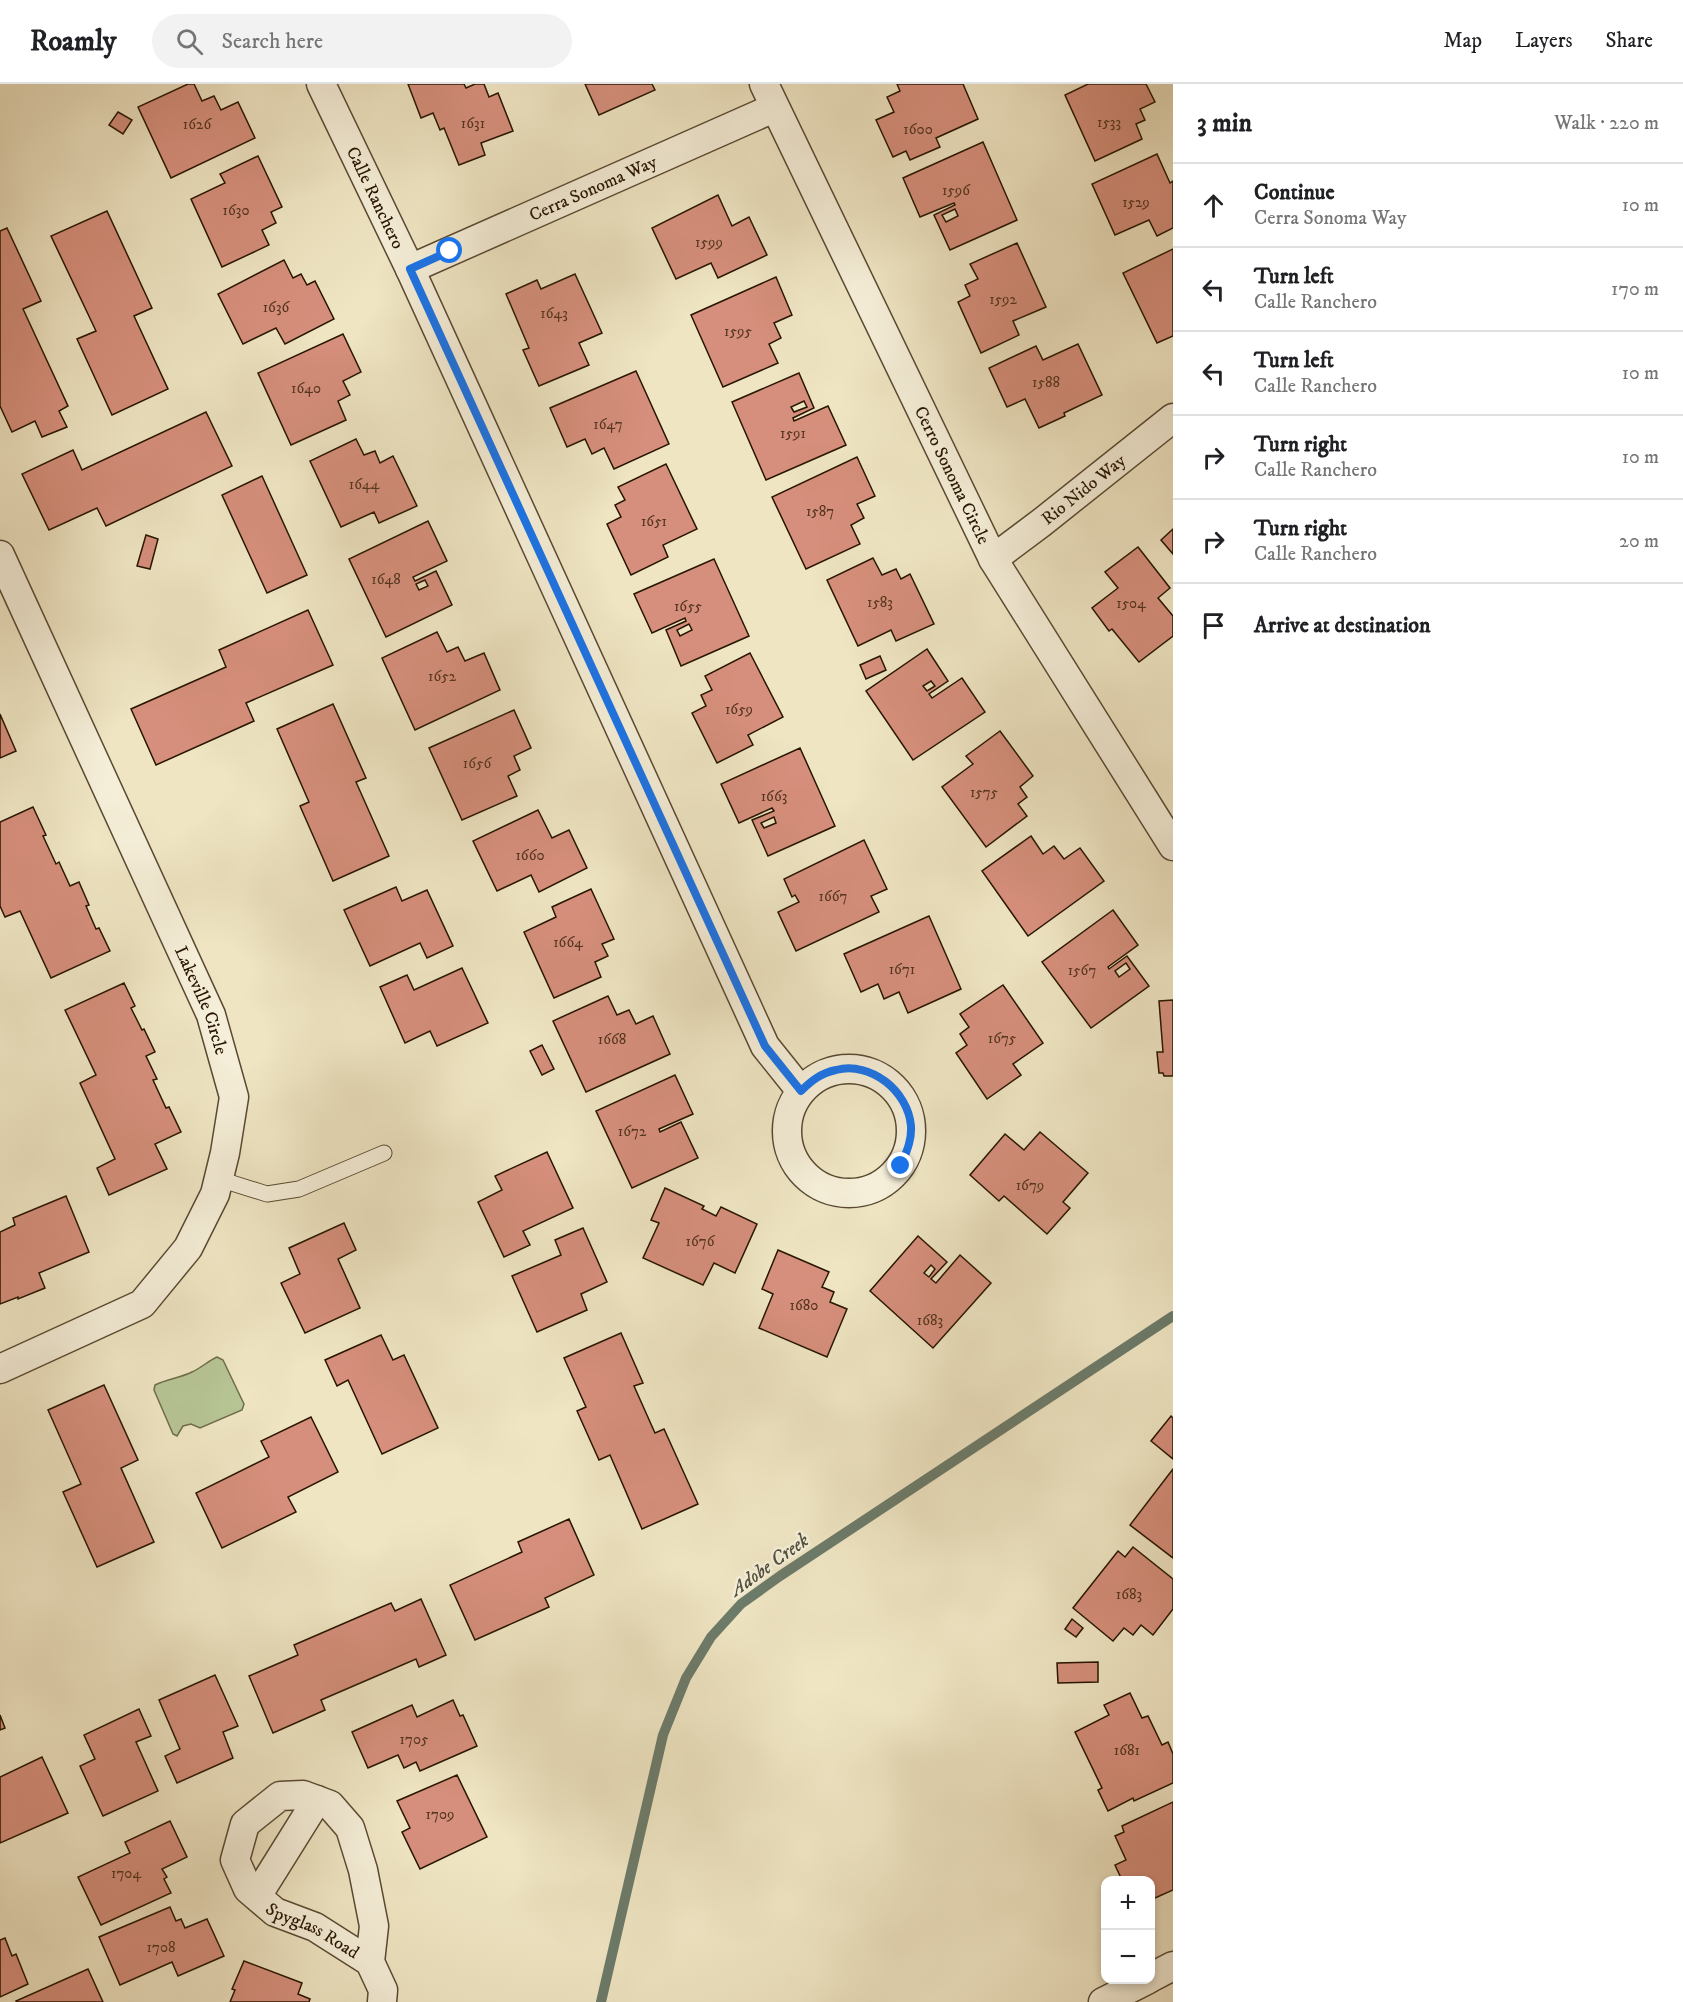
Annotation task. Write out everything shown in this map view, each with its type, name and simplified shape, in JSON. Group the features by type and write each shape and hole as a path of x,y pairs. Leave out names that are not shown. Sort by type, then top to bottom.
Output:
{"street":[{"name":"Calle Ranchero","path":"321,84 410,269 765,1046 801,1091"},
{"name":"Cerra Sonoma Way","path":"410,269 769,96"},
{"name":"Cerro Sonoma Circle","path":"769,96 993,559 1173,846"},
{"name":"Rio Nido Way","path":"993,559 1041,524 1173,418"},
{"name":"Lakeville Circle","path":"0,555 211,1015 234,1097 215,1194 188,1248 142,1304 0,1369"},
{"path":"837,1069 858,1069 878,1076 895,1089 907,1107 911,1127 909,1147 901,1166 887,1180 869,1190 849,1194 829,1190 811,1180 797,1166 788,1148 786,1128 790,1108 801,1091 817,1077 837,1069"},
{"name":"Spyglass Road","path":"370,1962 315,1927 275,1912 248,1889 235,1860 245,1824 280,1796 303,1795 330,1805 350,1828 363,1870 374,1926 370,1962 383,1990 382,2002"},
{"name":"Spyglass Road","path":"257,1896 316,1800"},
{"path":"1155,1975 1173,1966"},
{"path":"1103,2002 1138,1984"}],"lane":[{"path":"219,1179 267,1194 299,1189 384,1153"}],"green space":[{"path":"217,1357 223,1360 244,1404 242,1410 200,1428 191,1424 183,1426 177,1436 173,1434 154,1390 155,1385 192,1372"}],"building":[{"path":"188,84 194,84 202,101 214,96 221,110 238,102 255,138 171,178 138,107"},
{"path":"408,84 464,84 466,88 475,84 484,84 489,97 498,93 513,131 481,143 485,155 459,165 444,128 440,130 433,113 421,118"},
{"path":"585,84 652,84 655,90 599,115"},
{"path":"897,84 963,84 978,119 936,138 940,147 910,160 906,151 893,157 876,120 894,112 887,97 900,91"},
{"path":"1088,84 1146,84 1155,102 1140,109 1145,120 1136,124 1142,139 1095,161 1065,95"},
{"path":"118,112 132,120 123,134 109,125"},
{"path":"983,142 1017,220 950,250 934,215 955,205 954,203 920,217 903,178","holes":["955,209 958,216 946,222 942,215"]},
{"path":"1157,154 1170,183 1173,181 1173,228 1157,236 1149,220 1115,235 1092,184"},
{"path":"258,156 282,207 271,212 276,223 262,230 269,245 222,267 191,199 225,183 220,174"},
{"path":"718,195 732,226 749,217 767,255 718,278 711,263 676,279 652,228"},
{"path":"107,211 152,308 134,316 168,389 112,415 77,339 96,331 51,236"},
{"path":"7,228 41,301 23,309 68,406 59,411 67,427 42,437 35,421 12,432 0,406 0,231"},
{"path":"1017,243 1046,307 1013,321 1019,335 981,353 958,302 970,296 965,285 978,279 970,264"},
{"path":"1173,249 1173,336 1157,343 1123,273"},
{"path":"284,260 293,278 301,274 307,285 315,281 334,319 285,344 276,328 243,344 218,294"},
{"path":"575,274 602,333 579,343 589,365 539,386 523,350 529,348 506,294 537,280 541,289"},
{"path":"776,277 792,315 774,323 781,338 769,344 778,363 723,387 691,315"},
{"path":"343,334 361,372 343,381 350,395 338,401 346,420 291,445 258,373"},
{"path":"1078,344 1102,395 1039,428 1025,399 1007,407 989,368 1036,346 1043,360"},
{"path":"636,371 669,444 614,469 604,448 592,454 585,439 567,447 550,408"},
{"path":"799,373 814,408 793,418 794,421 828,406 846,445 766,480 732,402","holes":["804,401 807,407 794,412 791,407"]},
{"path":"206,412 232,466 106,526 97,508 49,530 22,474 73,450 82,470"},
{"path":"356,439 364,455 375,451 380,463 393,456 417,506 379,523 374,512 341,527 310,461"},
{"path":"857,457 875,496 857,504 864,518 851,525 860,544 806,569 772,497"},
{"path":"666,464 697,529 663,545 668,557 631,575 607,524 621,517 615,505 625,500 618,487"},
{"path":"262,476 307,575 267,593 222,495"},
{"path":"428,521 447,561 413,577 415,581 436,571 452,605 386,637 349,559","holes":["425,580 428,586 419,590 416,584"]},
{"path":"1173,529 1173,554 1161,540"},
{"path":"146,535 158,539 150,569 137,566"},
{"path":"1138,547 1170,588 1158,598 1173,616 1173,636 1139,662 1112,629 1109,631 1092,608 1118,588 1105,572"},
{"path":"873,558 882,575 896,569 901,579 910,574 934,624 896,641 891,630 858,646 827,580"},
{"path":"714,559 749,636 681,666 666,630 686,621 685,618 652,633 634,594","holes":["689,624 692,630 680,636 677,630"]},
{"path":"308,610 333,665 246,703 254,721 156,765 131,709 226,667 219,650"},
{"path":"437,632 447,652 458,647 465,661 484,653 500,690 415,730 382,658"},
{"path":"927,649 948,681 929,694 932,698 962,678 985,712 913,760 866,691","holes":["931,681 935,686 927,691 923,686"]},
{"path":"750,653 783,717 748,735 753,745 717,763 692,713 706,706 701,695 712,690 705,676"},
{"path":"880,656 886,670 866,679 860,665"},
{"path":"333,704 366,778 356,782 389,856 333,881 300,806 309,802 277,729"},
{"path":"514,710 531,748 514,756 520,770 508,776 517,796 462,820 429,748"},
{"path":"0,714 16,751 0,758"},
{"path":"1000,731 1033,776 1020,787 1027,797 1018,804 1027,816 986,847 942,787 973,764 966,756"},
{"path":"800,748 835,826 768,856 752,820 774,811 772,808 739,823 721,784","holes":["774,817 776,823 764,828 761,823"]},
{"path":"33,807 56,864 59,862 70,886 79,882 96,929 99,928 110,951 51,978 20,911 5,917 0,906 0,822"},
{"path":"538,810 552,838 569,830 587,868 539,892 531,875 497,891 473,841"},
{"path":"1031,836 1043,854 1054,846 1064,859 1080,848 1104,881 1028,936 982,871"},
{"path":"864,840 887,889 871,896 879,912 796,951 778,912 799,902 795,895 792,897 784,879"},
{"path":"396,887 402,901 427,890 453,946 427,958 420,943 370,966 344,910"},
{"path":"591,889 614,939 602,944 608,956 595,962 601,977 554,998 524,932 556,917 552,907"},
{"path":"1113,910 1138,945 1108,967 1109,969 1127,956 1149,986 1091,1028 1042,962","holes":["1126,963 1130,969 1119,977 1115,971"]},
{"path":"929,916 961,989 908,1013 899,992 884,999 878,984 861,992 844,954"},
{"path":"462,968 488,1023 437,1046 430,1031 405,1043 380,987 407,975 414,990"},
{"path":"124,983 135,1006 131,1008 155,1052 146,1056 157,1079 153,1080 166,1108 169,1107 181,1132 155,1144 167,1169 109,1195 97,1168 115,1159 80,1083 96,1075 65,1010"},
{"path":"1003,985 1043,1043 1013,1064 1021,1075 987,1099 956,1053 967,1045 960,1034 969,1027 960,1014"},
{"path":"608,996 617,1015 629,1010 636,1024 653,1016 670,1054 586,1092 553,1021"},
{"path":"1173,1000 1173,1076 1164,1076 1163,1073 1159,1073 1157,1052 1163,1052 1159,1001"},
{"path":"542,1045 554,1069 542,1075 530,1051"},
{"path":"675,1075 693,1114 659,1129 660,1132 681,1122 698,1158 632,1188 596,1111"},
{"path":"1040,1132 1088,1173 1063,1202 1070,1208 1047,1234 1004,1196 999,1201 970,1175 1005,1134 1024,1150"},
{"path":"547,1152 573,1208 523,1231 530,1245 504,1257 478,1202 502,1190 495,1176"},
{"path":"665,1188 704,1206 702,1209 716,1216 721,1207 757,1224 735,1273 714,1263 703,1285 643,1258 659,1223 651,1220"},
{"path":"66,1196 89,1252 39,1273 45,1288 0,1304 0,1232 15,1225 13,1218"},
{"path":"344,1223 356,1250 338,1259 360,1308 305,1333 281,1283 300,1274 289,1248"},
{"path":"583,1228 607,1282 581,1294 587,1310 537,1332 512,1276 561,1255 555,1240"},
{"path":"918,1236 947,1262 931,1279 936,1283 960,1255 991,1283 933,1348 870,1291","holes":["931,1265 935,1269 929,1277 924,1273"]},
{"path":"778,1250 829,1272 822,1287 834,1292 830,1302 847,1309 827,1357 759,1328 773,1294 762,1289"},
{"path":"621,1333 643,1383 634,1386 655,1433 664,1429 698,1504 642,1529 610,1455 599,1460 577,1411 586,1407 564,1358"},
{"path":"381,1335 393,1360 404,1355 438,1428 382,1454 348,1380 337,1386 325,1360"},
{"path":"104,1385 138,1460 121,1468 154,1542 97,1567 63,1492 81,1484 48,1410"},
{"path":"1171,1416 1173,1418 1173,1459 1151,1441"},
{"path":"311,1417 338,1472 288,1497 296,1512 222,1548 196,1493 269,1457 261,1441"},
{"path":"1173,1469 1173,1558 1130,1525"},
{"path":"569,1519 594,1575 545,1598 549,1607 475,1640 450,1585 522,1552 518,1542"},
{"path":"1133,1547 1173,1579 1173,1609 1153,1635 1141,1625 1133,1635 1124,1628 1113,1641 1073,1608 1118,1551 1125,1557"},
{"path":"421,1599 446,1655 419,1667 416,1659 321,1700 325,1710 273,1733 249,1676 298,1655 294,1645 391,1603 395,1611"},
{"path":"1072,1619 1083,1628 1076,1637 1065,1629"},
{"path":"1098,1662 1098,1682 1058,1683 1057,1663"},
{"path":"215,1675 238,1726 223,1732 233,1758 177,1783 165,1756 180,1749 159,1700"},
{"path":"1130,1693 1142,1718 1148,1716 1162,1745 1168,1742 1173,1754 1173,1783 1134,1801 1133,1798 1108,1811 1098,1790 1102,1788 1075,1732 1109,1715 1104,1705"},
{"path":"453,1700 460,1716 463,1715 477,1746 420,1771 416,1762 404,1768 398,1755 368,1768 352,1732 412,1705 417,1717"},
{"path":"139,1709 151,1736 136,1742 158,1791 103,1816 80,1766 95,1759 84,1735"},
{"path":"0,1715 5,1728 0,1730"},
{"path":"42,1757 68,1813 0,1843 0,1777"},
{"path":"457,1775 487,1837 420,1869 402,1832 410,1828 397,1801"},
{"path":"1173,1802 1173,1890 1155,1898 1155,1876 1120,1876 1115,1865 1126,1860 1115,1836 1124,1832 1122,1826"},
{"path":"170,1821 187,1857 162,1869 167,1877 164,1879 171,1893 101,1925 78,1877 130,1853 125,1842"},
{"path":"170,1907 176,1921 181,1919 185,1928 207,1919 224,1956 178,1976 172,1962 120,1985 99,1937"},
{"path":"5,1938 12,1956 16,1954 28,1984 0,1997 0,1940"},
{"path":"244,1961 302,1983 298,1994 310,1999 309,2002 230,2002 235,1990 232,1989"},
{"path":"88,1969 103,2002 16,2001"}],"waterway":[{"name":"Adobe Creek","path":"601,2002 663,1735 686,1678 711,1637 741,1604 780,1576 1173,1316"}],"route":[{"path":"450,251 410,269 765,1046 801,1091 817,1077 837,1069 858,1069 878,1076 895,1089 907,1107 911,1127 909,1147 901,1166"}]}
